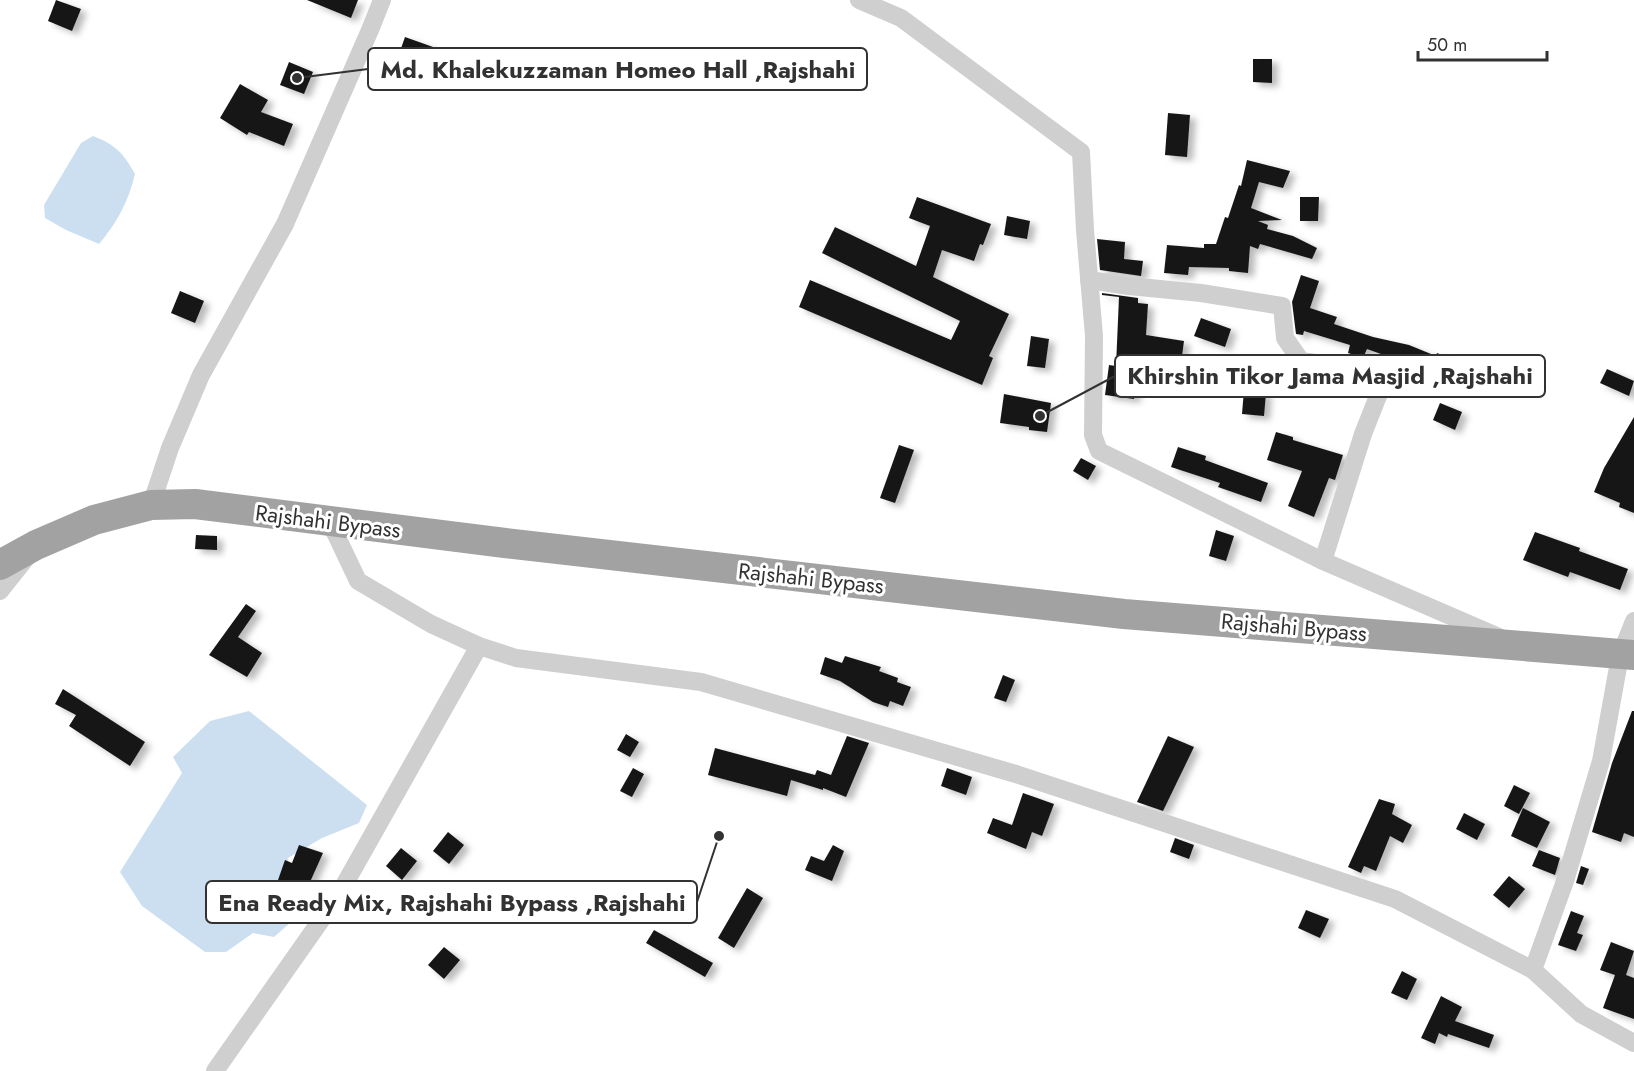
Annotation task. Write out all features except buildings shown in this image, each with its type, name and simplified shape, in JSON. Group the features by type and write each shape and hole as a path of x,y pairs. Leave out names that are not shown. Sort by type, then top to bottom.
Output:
{"highway":[{"name":"Rajshahi Bypass","path":"0,565 36,545 94,520 150,505 195,504 330,522 1124,614 1518,645 1627,656"}],"street":[{"path":"150,505 170,448 201,375 285,224 382,0"},
{"path":"859,0 902,18 1081,152 1094,336 1093,435 1099,451 1323,561 1518,645"},
{"path":"1089,280 1201,293 1282,306 1285,338 1301,361 1352,368 1384,381 1363,434 1323,561"},
{"path":"330,522 358,581 431,624 479,646 516,658 701,682 1016,774 1395,899 1533,970 1581,1014 1634,1043"},
{"path":"0,591 36,545"},
{"path":"1533,970 1565,881 1601,761 1634,621"},
{"path":"215,1071 338,896 479,646"}],"water":[{"path":"93,136 118,150 135,174 122,211 99,244 45,218 44,205 81,143"},
{"path":"249,711 367,805 359,823 322,838 288,858 285,892 290,923 274,937 253,933 226,952 205,952 142,906 120,872 182,773 173,757 210,721"}],"place":[{"name":"Md. Khalekuzzaman Homeo Hall ,Rajshahi","path":"297,78"},
{"name":"Khirshin Tikor Jama Masjid ,Rajshahi","path":"1040,416"},
{"name":"Ena Ready Mix, Rajshahi Bypass ,Rajshahi","path":"719,836"}]}
